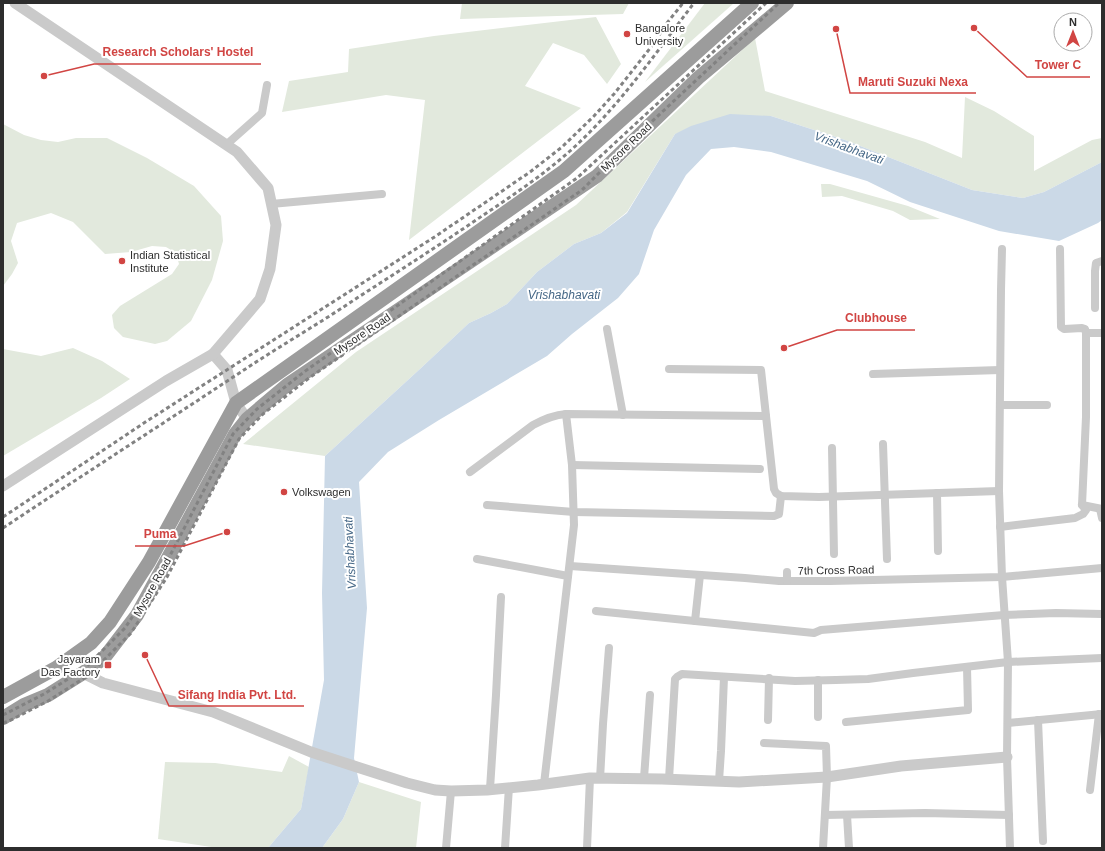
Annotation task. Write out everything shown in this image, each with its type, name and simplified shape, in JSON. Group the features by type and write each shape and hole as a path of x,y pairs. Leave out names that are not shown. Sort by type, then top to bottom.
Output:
{"highway":[{"name":"Mysore Road","path":"3,697 56,668 91,643 110,622 149,562 236,403 564,171 752,3"},
{"name":"Mysore Road","path":"3,718 24,705 48,695 104,658 137,615 235,434 247,419 287,385 597,176 698,78 787,3"}],"street":[{"path":"3,486 166,381 213,354 260,299 270,269 276,225 268,188 237,152 15,3"},
{"path":"226,145 262,113 267,85"},
{"path":"272,204 382,194"},
{"path":"1002,249 999,491 1002,577 1008,662 1007,756 1010,848"},
{"path":"1000,527 1075,518 1083,514 1086,510 1082,505 1086,417 1086,333 1082,328 1064,329 1061,326 1060,249"},
{"path":"1095,308 1096,263 1102,261"},
{"path":"607,330 623,415"},
{"path":"1086,333 1102,333"},
{"path":"213,354 227,370 236,403 247,419"},
{"path":"669,369 761,370 774,489 776,493 781,496 833,497 999,491"},
{"path":"873,374 1000,370"},
{"path":"1000,405 1047,405"},
{"path":"544,784 574,525 572,465 566,414"},
{"path":"470,472 533,425 544,418 555,415 766,416"},
{"path":"883,444 887,559"},
{"path":"832,448 834,554"},
{"path":"572,465 760,469"},
{"path":"937,493 938,550"},
{"path":"487,505 574,512 774,516 779,514 781,496"},
{"path":"1082,505 1101,509 1102,518"},
{"path":"477,559 568,576"},
{"name":"7th Cross Road","path":"570,566 787,581 1002,577 1102,568"},
{"path":"787,572 787,581"},
{"path":"695,621 700,575"},
{"path":"490,789 497,688 501,597"},
{"path":"596,611 814,633 821,630 1004,615 1056,613 1102,614"},
{"path":"587,848 603,724 609,648"},
{"path":"669,779 676,679 679,675 769,678 796,681 868,679 1008,662 1102,658"},
{"path":"846,722 968,710 967,667"},
{"path":"83,673 103,682 213,712 311,752 435,790 490,789 595,778 644,778 739,782 827,777 901,766 1007,756"},
{"path":"719,781 724,677"},
{"path":"768,720 769,678"},
{"path":"818,680 818,717"},
{"path":"644,778 650,695"},
{"path":"1008,723 1100,714 1090,790"},
{"path":"1038,720 1043,841"},
{"path":"764,743 825,746 827,777 823,848"},
{"path":"505,848 509,787"},
{"path":"446,848 451,790"},
{"path":"825,815 925,813 1009,815"},
{"path":"847,815 849,848"}],"shaded area":[{"path":"462,3 629,3 623,14 460,19"},
{"path":"705,3 734,3 645,82"},
{"path":"596,17 621,64 607,84 584,55 553,43 525,86 581,108 409,240 425,100 386,95 282,112 289,81 348,72 349,49 434,36"},
{"path":"755,38 765,91 925,142 962,158 965,97 994,111 1034,136 1034,171 1092,140 1102,138 1102,162 1044,192 1023,198 972,190 845,140 771,116 675,134 627,212 601,233 574,244 537,272 507,304 469,323 325,456 243,444 356,352 576,205"},
{"path":"3,124 24,135 41,140 58,142 76,138 107,138 147,158 194,186 221,216 223,241 212,280 191,321 167,341 155,344 123,337 114,328 112,315 120,306 172,274 179,264 176,253 166,247 152,246 131,252 105,254 73,222 51,213 17,223 11,241 18,263 3,286"},
{"path":"821,184 830,184 908,206 940,219 910,220 893,211 842,196 822,197"},
{"path":"73,348 102,361 130,379 101,398 3,456 3,349 41,356"},
{"path":"289,756 309,767 301,809 268,848 218,848 158,839 165,762 215,763 282,772"},
{"path":"359,782 421,802 416,848 322,848 343,819"}],"water":[{"name":"Vrishabhavati","path":"730,114 771,116 845,140 972,190 1023,198 1044,192 1102,162 1102,220 1059,241 999,231 910,202 867,181 771,152 734,147 711,149 686,175 654,230 639,274 618,298 572,334 547,356 388,452 359,482 367,608 354,758 359,782 343,819 322,848 268,848 301,809 324,680 322,593 325,456 469,323 507,304 537,272 574,244 601,233 627,213 675,134 691,126"}],"railway":[{"path":"3,517 147,421 436,236 530,172 562,147 614,94 683,3"},
{"path":"3,528 253,364 436,247 538,177 570,151 604,117 620,99 694,3"},
{"path":"3,715 44,694 84,669 125,628 161,573 233,434 257,409 304,372 577,178 766,3"},
{"path":"3,723 48,701 89,675 131,633 167,577 239,439 263,414 309,378 582,190 632,140 779,3"}],"place":[{"name":"Tower C","path":"974,28"},
{"name":"Maruti Suzuki Nexa","path":"836,29"},
{"name":"Bangalore University","path":"627,34"},
{"name":"Research Scholars' Hostel","path":"44,76"},
{"name":"Indian Statistical Institute","path":"122,261"},
{"name":"Clubhouse","path":"784,348"},
{"name":"Volkswagen","path":"284,492"},
{"name":"Puma","path":"227,532"},
{"name":"Sifang India Pvt. Ltd.","path":"145,655"},
{"name":"Jayaram Das Factory","path":"108,665"}]}
